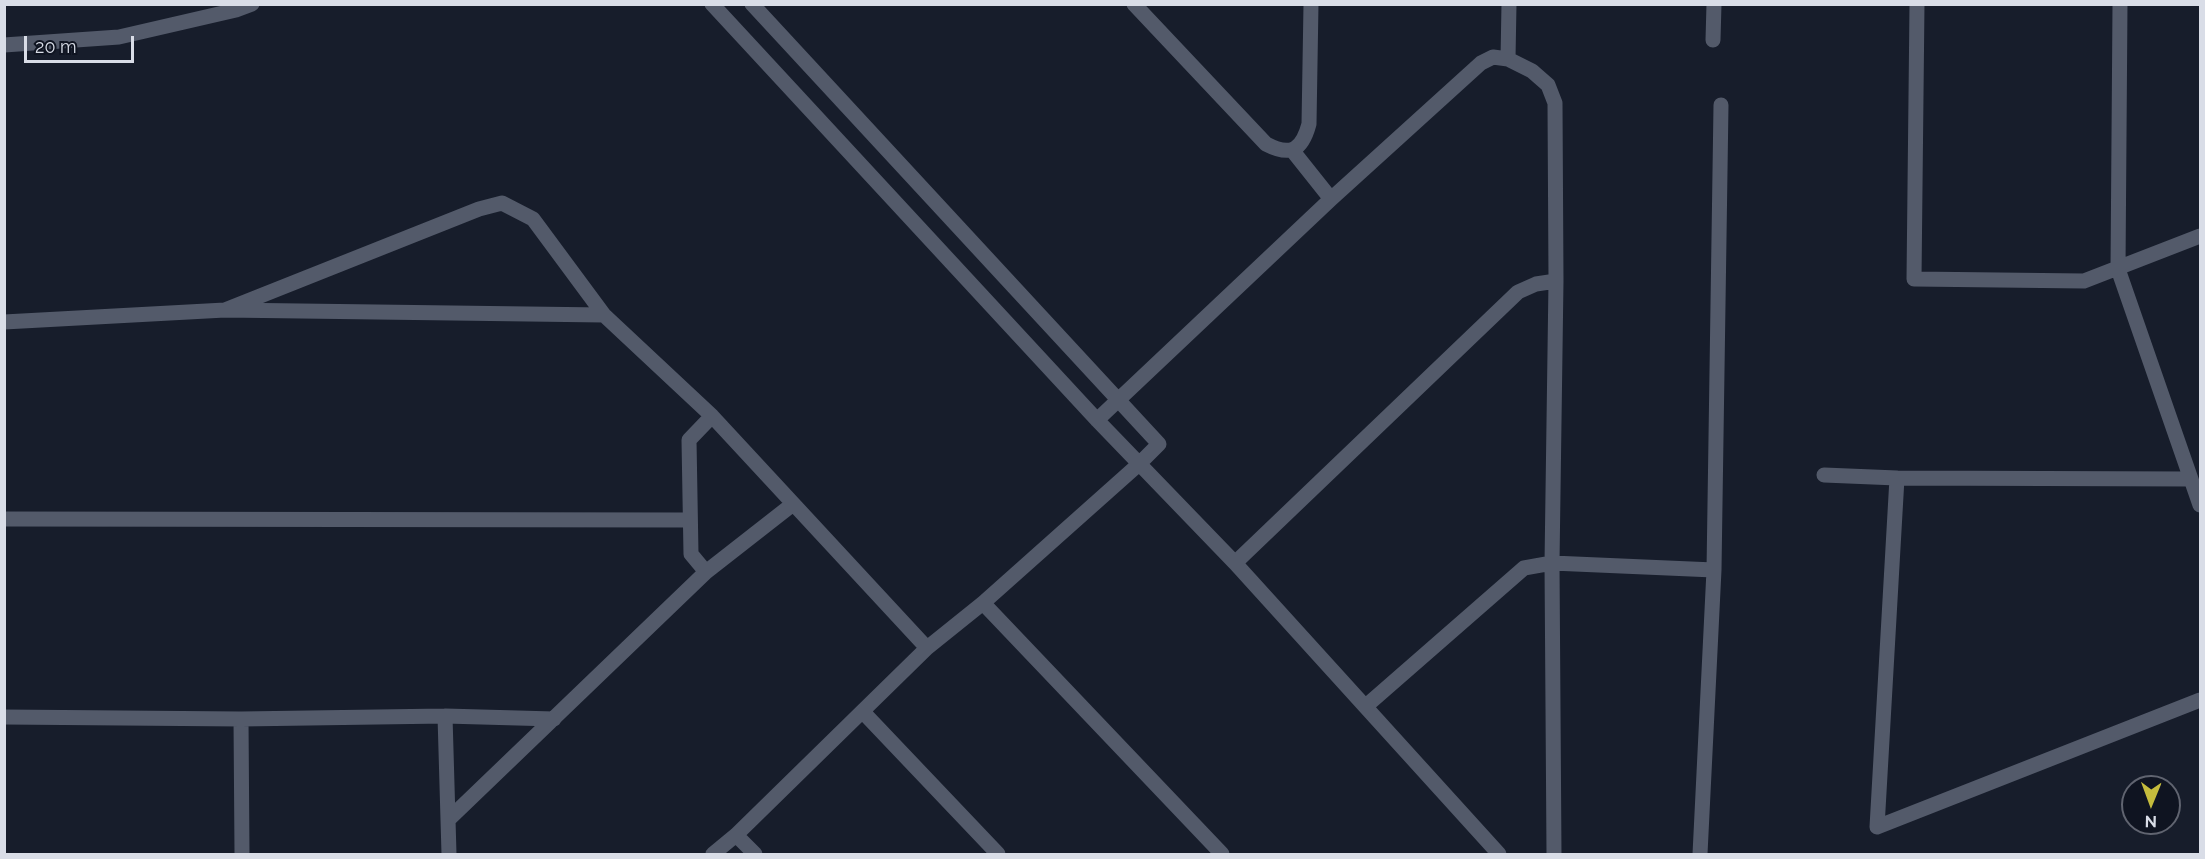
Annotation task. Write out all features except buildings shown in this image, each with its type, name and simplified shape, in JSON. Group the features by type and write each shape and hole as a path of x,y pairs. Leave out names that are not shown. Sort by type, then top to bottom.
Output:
{"street":[{"path":"4,45 118,37 252,4"},
{"path":"712,4 1097,420 1235,563 1499,855"},
{"path":"712,855 736,835 927,648 983,603 1159,444 752,4"},
{"path":"1134,4 1266,144 1279,151 1292,150 1305,140 1309,124 1311,4"},
{"path":"1508,59 1509,4"},
{"path":"1713,40 1714,4"},
{"path":"1917,4 1914,279 2084,281 2200,236"},
{"path":"2120,4 2118,269 2200,505"},
{"path":"1097,420 1331,199 1481,63 1493,57 1508,59 1532,71 1540,78 1548,86 1555,103 1556,281 1552,563 1554,855"},
{"path":"1700,855 1714,570 1721,105"},
{"path":"1292,150 1331,199"},
{"path":"225,310 479,209 502,203 532,219 604,315 712,416 927,648"},
{"path":"1235,563 1518,292 1536,284 1556,281"},
{"path":"4,322 225,310 604,315"},
{"path":"706,572 691,554 689,440 712,416"},
{"path":"1824,475 1897,478 2190,479"},
{"path":"1897,478 1877,827 2200,700"},
{"path":"449,819 706,572 793,504"},
{"path":"4,519 689,520"},
{"path":"1366,706 1524,568 1552,563 1714,570"},
{"path":"983,603 1222,855"},
{"path":"863,712 998,855"},
{"path":"4,717 241,719 445,716 554,719"},
{"path":"445,716 448,855"},
{"path":"241,719 242,855"},
{"path":"736,835 755,855"}]}
